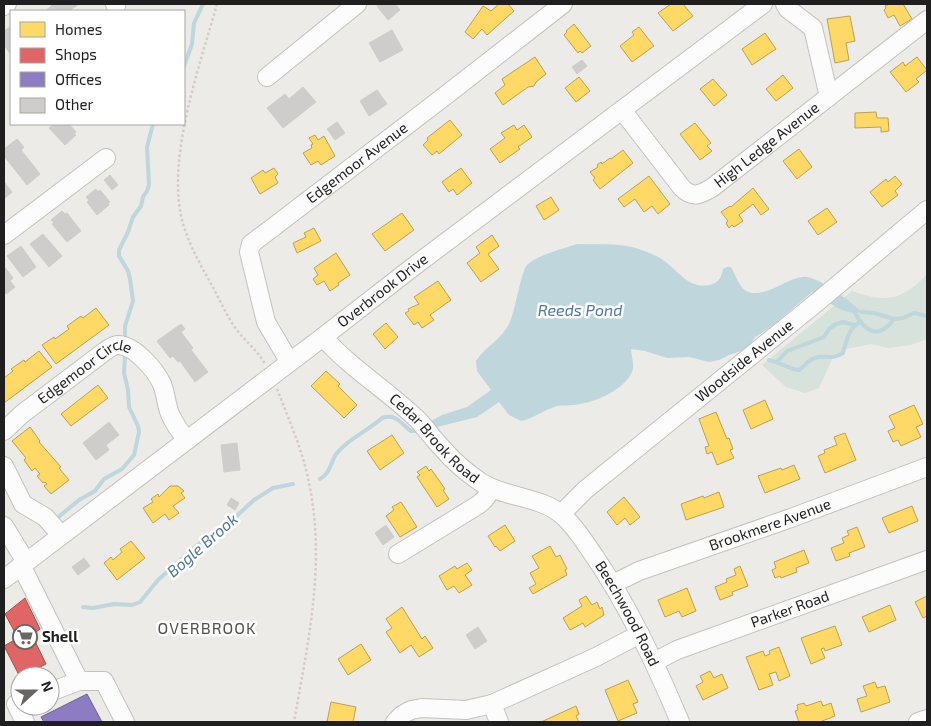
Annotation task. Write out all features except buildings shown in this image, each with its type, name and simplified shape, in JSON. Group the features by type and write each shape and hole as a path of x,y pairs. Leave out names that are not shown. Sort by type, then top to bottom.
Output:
{"street":[{"path":"266,77 357,4"},
{"name":"Edgemoor Avenue","path":"289,362 273,336 264,315 249,252 251,244 442,99 563,4"},
{"name":"Overbrook Drive","path":"4,578 323,337 420,261 763,4"},
{"path":"785,4 788,9 813,28 829,97"},
{"name":"High Ledge Avenue","path":"622,110 682,188 692,195 699,195 713,187 927,20"},
{"path":"4,235 106,158"},
{"name":"Woodside Avenue","path":"561,514 569,504 592,484 816,303 927,210"},
{"name":"Cedar Brook Road","path":"323,337 418,420 442,449 462,468 492,489 538,503 561,514"},
{"name":"Edgemoor Circle","path":"4,431 22,414 104,352 118,345 126,346 136,352 157,375 165,392 169,412 187,440"},
{"path":"4,466 23,504 45,517 61,535"},
{"name":"Brookmere Avenue","path":"613,584 638,571 762,528 927,467"},
{"path":"398,554 478,505 492,489"},
{"name":"Beechwood Road","path":"561,514 580,536 613,584 654,662 680,722"},
{"path":"5,533 23,564 80,681"},
{"name":"Parker Road","path":"654,662 677,650 927,560"},
{"path":"395,722 411,710 422,708 466,710 492,704 596,657 640,634"},
{"path":"60,688 80,681 104,681 125,722"},
{"path":"492,704 499,722"},
{"path":"918,722 927,719"}],"path":[{"path":"217,4 181,145 177,176 181,216 196,257 234,327 259,354 272,375 305,464 311,491 316,544 313,614 294,722"}],"shaded area":[{"path":"927,274 927,339 911,345 888,348 871,344 846,349 833,357 819,388 805,393 786,387 762,365 852,291 875,297 893,297 910,290"}],"water":[{"name":"Reeds Pond","path":"577,244 618,245 639,249 660,258 684,278 697,285 705,286 715,283 720,278 723,269 727,267 731,267 745,290 755,293 767,291 798,278 807,277 828,286 862,312 856,313 842,310 812,292 754,338 750,346 719,360 709,362 689,357 667,358 631,349 633,369 629,377 616,389 599,399 580,404 557,406 521,421 509,415 499,402 477,417 433,428 429,422 442,415 467,407 491,390 477,371 476,361 506,330 514,311 522,275 527,265 544,255"}],"waterway":[{"path":"185,63 192,44 194,23 203,4"},
{"path":"125,337 125,326 133,301 128,271 119,256 119,250 133,217 141,206 149,185 147,147 153,125"},
{"path":"854,311 862,324 872,331 882,330 894,319"},
{"name":"Bogle Brook","path":"862,312 874,313 894,319 903,318 914,313 927,316"},
{"path":"777,362 787,351 824,337 829,329 836,324 843,322 854,325"},
{"path":"769,360 799,370 815,358 839,355 843,353 851,331 860,322"},
{"path":"56,519 79,500 95,491 104,479 122,469 134,455 139,432 129,407 124,373 125,356"},
{"name":"Bogle Brook","path":"320,479 324,477 335,456 342,448 382,418 395,418 411,431 417,431"},
{"name":"Bogle Brook","path":"83,607 93,608 114,604 132,605 140,602 158,580 205,539 217,534 254,500 273,488 293,484"}],"place":[{"name":"Shell","path":"25,637"}],"district":[{"name":"OVERBROOK","path":"207,628"}]}
